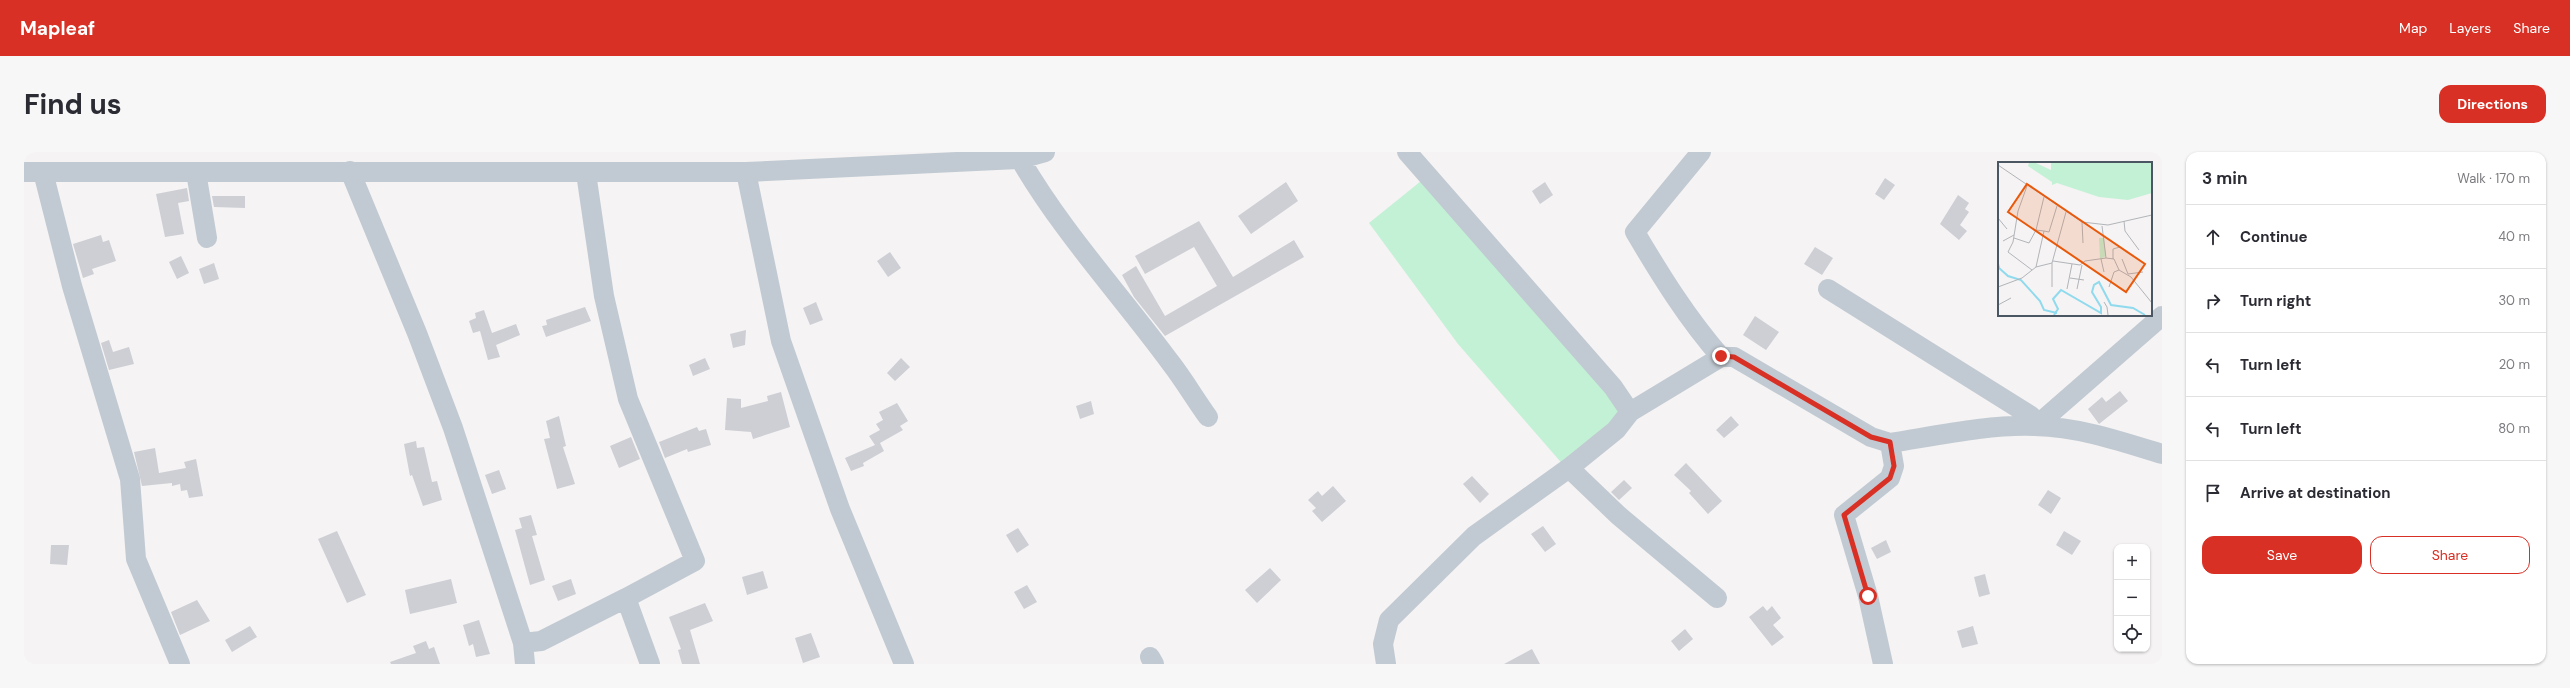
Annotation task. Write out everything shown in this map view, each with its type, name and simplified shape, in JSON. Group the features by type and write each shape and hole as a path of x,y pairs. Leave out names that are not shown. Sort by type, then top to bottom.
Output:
{"street":[{"path":"180,664 136,559 130,479 72,286 34,172 586,174 746,172 1020,159 1045,152"},
{"path":"1407,152 1613,388 1630,412"},
{"path":"1701,152 1635,232 1668,288 1699,332 1721,356"},
{"path":"1020,159 1042,197 1080,249 1171,362 1208,417"},
{"path":"196,172 207,238"},
{"path":"350,172 417,333 450,421 523,643 525,664"},
{"path":"746,172 781,342 840,509 904,664"},
{"path":"523,643 541,641 695,561 628,399 604,296 586,174"},
{"path":"1828,289 2031,416 2036,426"},
{"path":"2036,426 2162,316"},
{"path":"1386,664 1383,644 1389,620 1474,536 1569,468 1616,430 1630,412 1721,356 1734,357 1871,437 1890,442 2014,426 2036,426 2092,433 2162,454"},
{"path":"1883,664 1868,596 1844,515 1890,478 1894,466 1890,442"},
{"path":"1569,468 1618,514 1717,598"},
{"path":"626,598 650,664"}],"green space":[{"path":"1426,177 1628,413 1566,468 1458,344 1369,223"}],"building":[{"path":"1885,178 1895,185 1884,200 1875,194"},
{"path":"1286,182 1298,201 1251,234 1238,216"},
{"path":"1545,182 1553,195 1540,204 1532,191"},
{"path":"187,188 189,201 178,203 184,234 165,237 156,194"},
{"path":"1958,195 1969,203 1965,209 1969,212 1960,225 1967,231 1959,240 1940,224"},
{"path":"212,196 245,196 245,208 214,207"},
{"path":"1199,221 1233,277 1294,240 1304,257 1165,336 1134,297 1122,275 1136,266 1165,316 1217,286 1194,247 1145,274 1135,256"},
{"path":"101,235 103,242 109,240 116,261 92,269 94,274 83,278 73,244"},
{"path":"1815,247 1833,258 1822,275 1804,264"},
{"path":"890,252 901,268 888,277 877,261"},
{"path":"181,256 189,273 177,279 169,262"},
{"path":"214,263 219,279 204,284 199,269"},
{"path":"816,302 823,320 810,325 803,308"},
{"path":"585,307 591,321 546,337 542,326 547,325 546,320"},
{"path":"484,310 492,333 516,324 520,335 496,345 500,357 488,360 480,331 473,333 469,321 476,318 475,313"},
{"path":"1755,316 1779,332 1766,350 1743,335"},
{"path":"746,330 745,345 733,348 730,334"},
{"path":"109,340 113,352 129,347 134,364 109,370 101,343"},
{"path":"705,358 710,369 693,376 689,365"},
{"path":"901,358 910,367 895,381 887,373"},
{"path":"2120,391 2128,401 2099,424 2088,409 2102,397 2106,402"},
{"path":"781,392 790,427 753,439 751,432 725,430 727,398 741,399 741,408 768,401 767,396"},
{"path":"1091,401 1094,414 1080,419 1076,406"},
{"path":"897,403 908,421 900,426 903,430 880,443 884,451 863,463 864,466 851,471 845,458 875,445 869,436 880,430 876,424 883,420 879,412"},
{"path":"559,416 566,446 563,447 575,484 557,489 544,439 550,438 546,421"},
{"path":"1731,416 1739,425 1724,438 1716,430"},
{"path":"697,427 699,431 706,429 711,445 688,452 687,449 665,458 659,442"},
{"path":"631,437 640,459 619,468 610,446"},
{"path":"416,441 417,448 424,447 432,482 437,481 442,500 423,506 412,475 410,476 404,444"},
{"path":"155,448 159,473 186,468 184,462 196,459 203,496 189,498 187,490 181,491 180,484 172,486 172,483 142,486 134,452"},
{"path":"1686,463 1722,501 1708,514 1689,493 1691,491 1674,475"},
{"path":"499,470 506,489 492,494 485,475"},
{"path":"1472,476 1489,494 1480,503 1463,484"},
{"path":"1624,480 1632,488 1619,500 1611,492"},
{"path":"1333,486 1346,501 1322,522 1312,511 1316,508 1308,500 1318,491 1322,496"},
{"path":"2048,490 2061,498 2051,514 2038,505"},
{"path":"531,515 537,535 532,536 545,580 530,585 515,530 522,528 519,518"},
{"path":"1543,526 1556,544 1545,552 1531,534"},
{"path":"1018,528 1029,545 1017,553 1006,535"},
{"path":"337,531 366,595 347,603 318,539"},
{"path":"2064,531 2081,541 2072,555 2056,545"},
{"path":"1886,540 1891,552 1877,559 1871,548"},
{"path":"51,545 69,545 67,565 50,564"},
{"path":"1270,568 1281,580 1257,603 1245,590"},
{"path":"763,571 768,588 747,595 742,577"},
{"path":"1985,574 1990,594 1979,597 1974,577"},
{"path":"451,579 457,603 410,614 405,590"},
{"path":"571,579 576,594 558,601 552,586"},
{"path":"1027,585 1037,602 1024,609 1014,592"},
{"path":"197,600 210,621 180,635 171,612"},
{"path":"705,603 713,621 690,630 700,664 682,664 678,650 681,649 669,617"},
{"path":"1763,606 1767,611 1772,606 1781,618 1773,625 1784,637 1772,646 1749,617"},
{"path":"479,620 490,654 476,657 473,644 469,646 463,625"},
{"path":"250,626 257,637 232,652 225,640"},
{"path":"1973,626 1978,644 1962,648 1957,631"},
{"path":"1685,629 1693,639 1679,651 1671,641"},
{"path":"811,633 820,657 803,663 795,638"},
{"path":"426,641 429,649 434,647 440,664 391,664 390,662 416,653 413,646"},
{"path":"1532,649 1540,664 1504,664"}],"route":[{"path":"1721,356 1734,357 1871,437 1890,442 1894,466 1890,478 1844,515 1868,596"}]}
